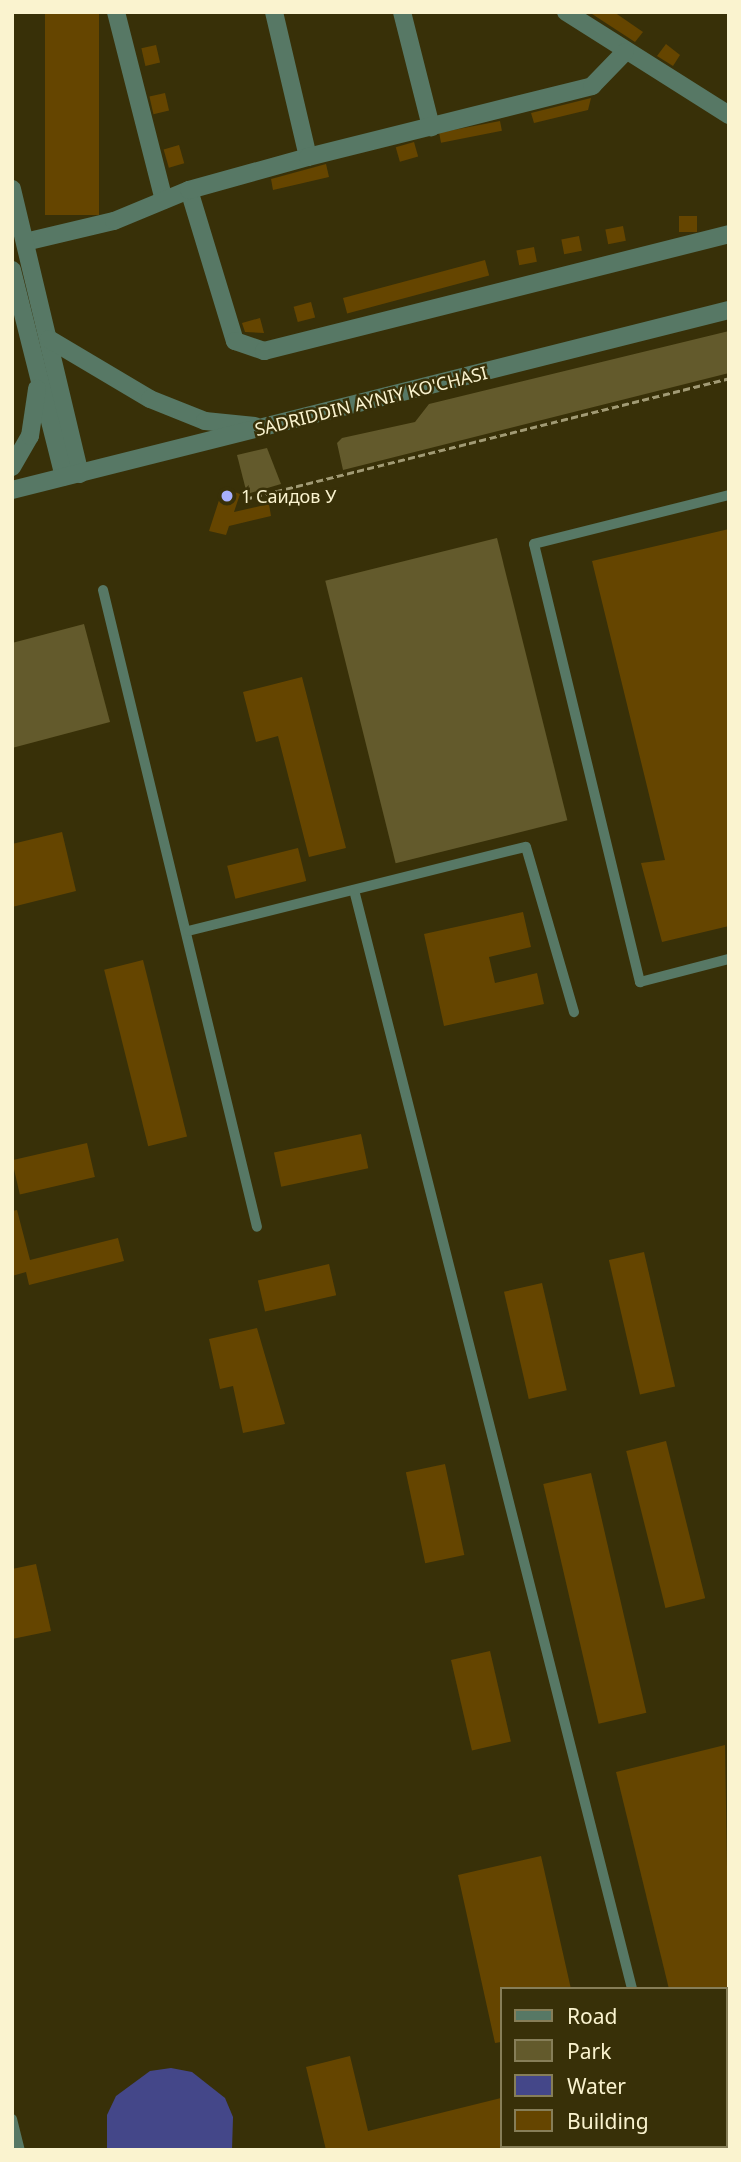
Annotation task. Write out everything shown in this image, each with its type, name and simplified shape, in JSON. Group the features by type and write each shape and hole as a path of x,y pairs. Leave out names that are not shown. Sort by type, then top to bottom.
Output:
{"street":[{"path":"116,12 164,200"},
{"path":"274,12 308,157"},
{"path":"402,12 431,127"},
{"path":"566,12 625,52 729,115"},
{"path":"25,242 114,221 189,190 308,157 592,86 625,52"},
{"path":"12,189 49,339 72,476"},
{"path":"189,190 235,341 264,351 729,234"},
{"path":"12,270 38,375 72,476"},
{"name":"SADRIDDIN AYNIY KO'CHASI","path":"12,490 729,310"},
{"path":"49,339 183,412 266,427"},
{"path":"12,467 30,436 38,375"}],"lane":[{"path":"729,495 534,544 640,982 729,958"},
{"path":"103,590 188,931 257,1227"},
{"path":"188,931 526,847 574,1012"},
{"path":"354,890 631,1987"},
{"path":"12,2119 20,2150"}],"path":[{"path":"244,499 729,378"}],"green space":[{"path":"729,331 729,373 343,470 337,443 342,438 415,422 429,404"},
{"path":"267,448 281,484 247,494 237,455"},
{"path":"497,538 567,820 396,863 325,581"},
{"path":"84,624 110,722 12,748 12,643"}],"water":[{"path":"171,2068 192,2072 225,2098 233,2117 232,2150 107,2150 107,2115 116,2096 150,2071"}],"building":[{"path":"45,12 99,12 99,215 45,215"},
{"path":"589,12 614,12 643,32 635,42"},
{"path":"666,44 680,55 673,66 657,56"},
{"path":"156,45 160,63 145,66 141,48"},
{"path":"165,93 169,111 153,114 149,97"},
{"path":"591,98 588,110 534,123 531,113"},
{"path":"500,121 502,131 441,143 439,133"},
{"path":"414,142 418,156 400,162 396,147"},
{"path":"179,145 184,163 169,168 164,149"},
{"path":"326,164 329,177 273,190 271,179"},
{"path":"679,216 697,216 697,232 679,232"},
{"path":"623,226 626,241 608,244 605,229"},
{"path":"579,236 582,251 564,254 561,239"},
{"path":"534,247 537,262 519,265 516,250"},
{"path":"485,260 489,275 347,314 343,298"},
{"path":"311,302 315,317 298,322 294,307"},
{"path":"260,318 264,333 245,332 242,323"},
{"path":"223,488 240,494 234,512 269,504 271,516 229,526 226,535 209,531"},
{"path":"729,529 729,926 662,942 641,863 665,860 592,561"},
{"path":"302,677 346,848 309,857 278,736 256,742 243,692"},
{"path":"62,832 76,891 12,907 12,844"},
{"path":"298,848 306,881 235,899 227,866"},
{"path":"523,912 531,947 489,957 495,983 537,973 544,1004 444,1026 424,934"},
{"path":"143,960 187,1137 148,1146 104,970"},
{"path":"361,1134 368,1168 281,1187 274,1153"},
{"path":"87,1143 95,1177 20,1194 12,1160"},
{"path":"17,1210 30,1260 118,1238 124,1261 29,1285 26,1272 12,1276 12,1211"},
{"path":"644,1252 675,1386 640,1395 609,1260"},
{"path":"329,1264 336,1295 265,1312 258,1280"},
{"path":"542,1283 567,1390 529,1399 504,1292"},
{"path":"257,1328 285,1424 243,1433 233,1386 220,1389 209,1339"},
{"path":"666,1441 705,1598 665,1608 626,1451"},
{"path":"445,1464 464,1555 425,1563 406,1472"},
{"path":"591,1473 646,1713 599,1724 543,1484"},
{"path":"36,1564 51,1631 12,1639 12,1569"},
{"path":"490,1651 511,1742 472,1751 451,1660"},
{"path":"725,1745 729,1989 669,1987 616,1772"},
{"path":"541,1856 571,1987 500,1987 500,2042 495,2043 458,1875"},
{"path":"350,2056 368,2131 500,2098 501,2150 326,2150 306,2067"}],"place":[{"name":"1 Саидов У","path":"227,496"}]}
